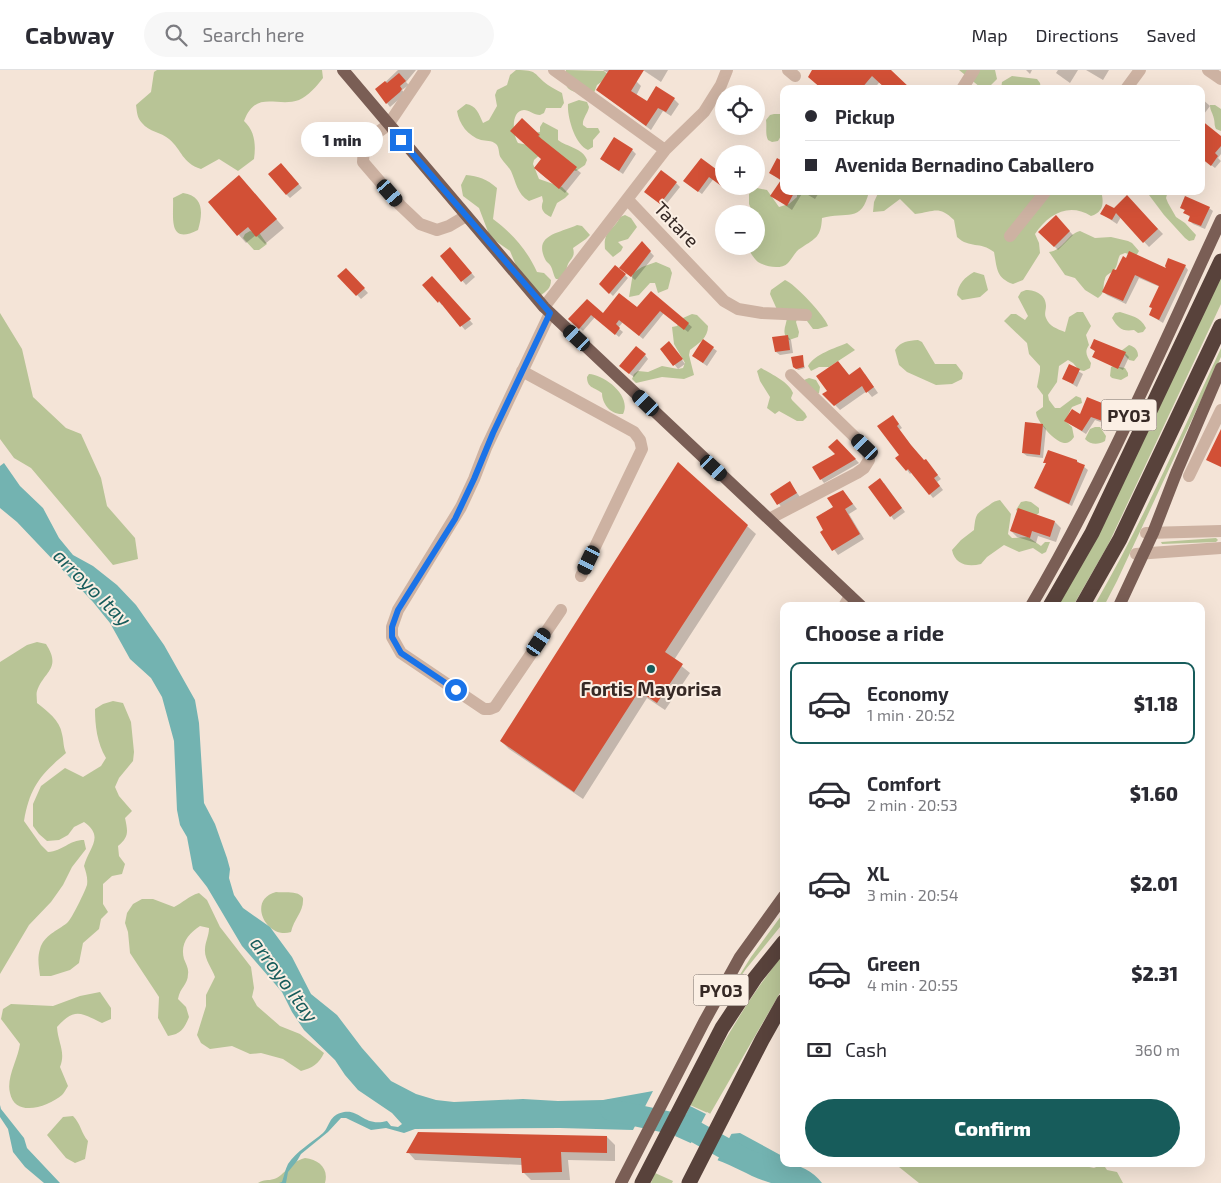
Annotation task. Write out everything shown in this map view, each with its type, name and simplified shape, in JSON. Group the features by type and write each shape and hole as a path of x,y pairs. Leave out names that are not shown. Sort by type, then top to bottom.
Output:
{"highway":[{"name":"PY03","path":"1052,602 1092,533 1221,261"},
{"name":"PY03","path":"1084,602 1120,539 1221,326"},
{"name":"PY03","path":"645,1177 684,1098 722,1028 755,978 780,947"},
{"path":"690,1183 723,1114 780,1008"}],"main road":[{"path":"343,70 547,310 769,519 847,601"},
{"name":"PY03","path":"1033,602 1061,555 1094,488 1221,220"},
{"path":"1111,602 1150,533 1221,368"},
{"path":"1121,602 1140,553"},
{"name":"PY03","path":"622,1183 704,1022 740,957 780,902"},
{"path":"723,1114 780,1021"}],"street":[{"path":"425,70 388,125 367,140 364,148 363,162 400,205 420,224 437,230 449,226 466,216"},
{"path":"554,70 665,150"},
{"path":"562,610 495,706 490,709 484,709 401,653 392,637 392,627 398,610 455,519 522,371 547,310 665,150 704,112 721,86 727,70"},
{"path":"965,85 974,70"},
{"path":"1129,85 1140,70"},
{"path":"1208,70 1221,79"},
{"path":"1010,236 1043,195"},
{"name":"Tatare","path":"627,199 724,301 738,309 754,312 806,315"},
{"path":"522,371 634,432 640,440 642,449 581,576"},
{"path":"769,519 857,473 864,468 869,460 865,447 791,375"},
{"path":"1189,476 1221,410"},
{"path":"1150,533 1221,531"},
{"path":"1140,553 1221,548"}],"green space":[{"path":"157,70 322,70 323,78 312,91 299,100 291,102 261,102 249,111 244,121 254,138 254,159 238,171 219,159 201,169 195,166 186,160 169,139 148,128 140,121 136,105 151,92 154,72"},
{"path":"516,70 535,73 548,85 562,93 564,103 561,108 546,108 544,113 540,115 526,110 516,114 514,124 518,143 528,145 534,133 540,132 543,122 558,130 558,140 578,150 587,160 585,165 576,171 565,167 542,153 534,160 533,164 539,179 562,187 569,194 557,203 551,217 543,210 542,196 529,201 522,195 517,188 511,171 500,156 496,144 472,136 462,125 458,116 457,111 466,104 475,108 483,123 489,120 497,106 495,95 497,90 507,85 510,75"},
{"path":"566,70 604,71 610,76 597,85 594,93 581,93 568,88 565,78"},
{"path":"959,70 995,70 997,79 991,85 978,85"},
{"path":"1012,76 1037,79 1040,85 1002,85 1002,82"},
{"path":"579,100 587,102 589,107 583,125 587,128 598,128 600,132 593,140 593,147 588,150 579,143 569,116 568,104"},
{"path":"1210,105 1215,105 1221,109 1221,131 1215,128"},
{"path":"780,114 780,137 778,141 772,142 767,138 766,120 770,115"},
{"path":"466,175 482,178 497,188 493,219 519,243 537,272 544,273 551,280 549,288 540,296 520,275 510,251 490,237 479,208 463,196 461,185"},
{"path":"765,190 779,207 789,204 797,195 868,195 862,208 857,212 822,218 817,236 797,251 785,265 773,267 758,262 752,255 765,255 765,205 749,204 749,195 765,195"},
{"path":"183,193 195,198 201,212 198,230 188,234 177,232 173,220 173,198"},
{"path":"877,195 1102,195 1103,199 1101,209 1091,216 1075,210 1067,210 1046,221 1035,234 1039,243 1040,253 1023,280 1013,284 1003,279 998,272 994,252 984,247 966,243 957,237 954,220 944,212 936,211 915,214 900,199 884,211 873,212"},
{"path":"1149,195 1167,195 1168,203 1176,217 1185,223 1196,235 1194,240 1189,241 1185,238"},
{"path":"625,215 631,218 637,227 628,239 618,242 623,247 613,257 605,249 607,234 620,217"},
{"path":"577,225 582,226 590,235 573,248 574,254 568,264 566,276 562,279 556,279 542,251 543,244 550,236"},
{"path":"250,231 260,234 267,244 259,250 254,250 243,238"},
{"path":"1080,231 1095,238 1111,237 1128,241 1139,251 1136,256 1125,253 1120,255 1115,268 1107,275 1103,291 1098,298 1085,290 1075,278 1065,275 1049,252 1054,251 1072,235"},
{"path":"656,262 670,268 672,273 668,289 658,293 655,283 650,283 639,295 629,297 633,273 642,267"},
{"path":"974,272 984,275 988,290 980,297 962,300 957,295 960,284"},
{"path":"1221,276 1221,304 1108,545 1075,602 1060,602"},
{"path":"785,280 809,301 822,315 828,326 813,329 804,317 798,317 796,322 799,332 798,337 789,340 786,337 784,332 787,316 779,314 770,294 771,290"},
{"path":"1026,290 1037,292 1042,296 1046,302 1046,318 1056,328 1065,332 1069,317 1077,312 1083,312 1091,326 1086,335 1089,345 1086,352 1091,363 1090,368 1084,371 1079,370 1068,360 1059,366 1057,382 1048,395 1055,408 1060,408 1076,396 1081,398 1082,403 1072,407 1065,421 1072,427 1074,437 1067,443 1056,439 1039,421 1036,412 1043,407 1043,395 1037,387 1040,366 1029,354 1027,343 1004,321 1011,314 1016,314 1025,320 1028,316 1018,297 1021,292"},
{"path":"1120,312 1138,319 1146,328 1143,332 1138,333 1134,330 1121,328 1112,318 1115,313"},
{"path":"0,313 22,349 33,397 66,428 81,434 101,478 107,506 135,538 138,559 113,565 31,468 14,458 0,439"},
{"path":"692,314 697,315 708,326 705,337 690,350 689,355 694,375 684,379 662,377 636,383 632,379 638,371 648,372 662,366 683,368 685,363 674,344 672,327 677,326 683,318"},
{"path":"918,340 922,342 935,364 956,364 963,373 962,379 952,384 936,385 907,372 899,365 895,350 897,347 908,341"},
{"path":"847,343 855,350 829,367 819,367 811,371 808,366 815,358"},
{"path":"1129,345 1137,352 1138,356 1134,361 1129,360 1121,351"},
{"path":"1221,348 1221,357 1117,581 1106,602 1096,602 1145,511"},
{"path":"1111,367 1125,368 1128,376 1121,380 1112,378 1110,376"},
{"path":"761,368 788,385 793,393 792,400 807,417 803,421 797,421 779,411 775,414 767,408 770,397 760,381 757,371"},
{"path":"589,374 602,378 615,388 624,400 623,414 611,411 605,405 602,393 588,383 587,377"},
{"path":"809,378 816,380 820,387 819,393 815,396 804,380"},
{"path":"1100,427 1106,436 1105,441 1095,444 1085,439 1090,429"},
{"path":"1000,500 1011,514 1008,534 1012,538 1028,537 1041,546 1045,542 1050,542 1046,552 1042,554 1033,548 1019,552 1004,545 987,557 981,564 967,565 959,562 952,550 974,530 978,513 993,502"},
{"path":"1026,501 1039,508 1039,513 1035,516 1020,513 1016,510 1021,502"},
{"path":"1216,538 1218,540 1216,542 1162,544 1161,542"},
{"path":"37,642 46,644 52,659 52,665 37,691 37,703 59,724 66,753 49,768 33,790 24,821 48,852 58,850 79,840 84,840 86,849 72,867 63,885 51,902 29,925 0,974 0,662 27,645"},
{"path":"113,701 123,703 131,722 134,752 133,761 119,778 115,787 119,796 132,811 125,818 127,834 118,846 119,856 125,864 122,874 112,876 103,884 103,904 108,912 101,919 99,929 83,943 79,963 70,970 51,976 40,976 38,963 40,949 44,940 67,923 86,888 87,880 84,866 95,838 90,827 84,822 74,827 68,835 59,840 47,841 33,826 33,804 41,786 65,768 83,777 101,766 106,758 97,734 95,709"},
{"path":"276,892 295,893 303,898 302,907 291,932 282,933 274,930 263,918 262,903 267,896"},
{"path":"199,893 207,900 220,927 251,967 254,988 252,997 257,1006 280,1026 300,1034 324,1053 315,1065 301,1071 283,1059 261,1053 250,1054 232,1046 210,1049 201,1043 197,1035 206,1006 206,995 215,977 205,953 209,928 200,926 186,940 183,949 188,978 178,999 186,1007 189,1017 182,1030 168,1036 158,1018 159,997 130,953 125,923 127,913 133,904 142,899 153,899 174,907"},
{"path":"780,917 780,927 726,997 751,957"},
{"path":"780,958 780,993 710,1114 690,1105 733,1026"},
{"path":"100,992 111,1008 111,1019 102,1023 83,1015 74,1014 57,1027 62,1052 60,1067 68,1086 64,1093 41,1106 25,1108 18,1106 13,1101 9,1087 20,1044 1,1019 3,1009 11,1004 53,1006 80,996"},
{"path":"73,1116 88,1141 85,1159 75,1163 66,1158 47,1135 63,1117"},
{"path":"305,1158 315,1161 322,1166 326,1173 325,1183 258,1183 278,1177 294,1163"},
{"path":"899,1167 1105,1167 1107,1170 1117,1172 1123,1183 919,1183"},
{"path":"655,1173 673,1181 672,1183 651,1183"}],"water":[{"path":"4,463 20,486 43,508 59,538 73,555 93,566 117,585 136,605 164,645 195,700 199,723 204,803 215,824 227,858 230,869 229,878 234,895 243,908 270,927 292,957 311,994 337,1015 362,1048 391,1081 416,1094 436,1100 454,1102 523,1099 558,1101 603,1100 653,1091 633,1130 560,1128 415,1129 404,1133 386,1128 371,1130 346,1118 341,1118 328,1132 301,1154 288,1172 286,1183 279,1183 282,1182 287,1166 292,1159 323,1133 332,1118 339,1114 344,1112 354,1113 373,1122 387,1121 391,1126 398,1127 402,1124 392,1113 358,1090 335,1060 304,1030 282,992 242,946 207,887 193,869 187,837 180,825 177,810 174,741 162,697 151,678 130,659 110,623 93,602 17,522 0,508 0,466"},
{"path":"0,1105 1,1109 24,1138 27,1148 60,1183 44,1183 25,1167 13,1152 8,1129 0,1117"},
{"path":"690,1106 710,1116 695,1145 675,1136"},
{"path":"740,1133 780,1155 780,1167 800,1167 814,1175 822,1183 771,1183 717,1160 730,1134"}],"pier":[{"path":"707,1112 712,1117 697,1146 694,1147 690,1145"},
{"path":"730,1131 733,1131 716,1163 714,1159"}],"building":[{"path":"609,70 644,70 631,91 647,101 656,86 675,98 666,112 658,108 646,126 596,90"},
{"path":"812,70 891,70 907,85 882,85 872,76 864,85 817,85 808,77"},
{"path":"399,73 406,81 400,86 402,89 400,92 386,104 375,89 385,81 387,83"},
{"path":"522,118 540,135 538,136 577,167 559,189 534,168 541,159 510,131"},
{"path":"1205,123 1221,136 1221,146 1215,153 1218,156 1211,166 1205,161"},
{"path":"614,137 633,149 619,171 600,159"},
{"path":"701,158 715,168 715,181 709,177 698,192 683,181"},
{"path":"777,158 780,160 780,179 769,173"},
{"path":"281,163 299,184 286,195 268,174"},
{"path":"661,170 677,182 660,204 644,192"},
{"path":"239,175 277,219 256,237 248,227 237,236 208,202"},
{"path":"780,181 780,195 793,195 787,206 770,196"},
{"path":"1127,195 1158,229 1143,243 1116,213 1112,220 1100,214 1106,204 1114,208"},
{"path":"1185,196 1210,207 1201,226 1188,221 1190,216 1183,213 1185,210 1180,208"},
{"path":"1056,215 1070,231 1054,247 1038,232"},
{"path":"642,241 651,251 631,277 619,268"},
{"path":"450,247 472,273 461,282 440,256"},
{"path":"1129,251 1166,268 1168,258 1186,265 1159,320 1149,315 1152,308 1149,307 1159,286 1135,275 1123,301 1102,292 1113,269 1116,270 1123,256 1126,258"},
{"path":"615,265 626,274 609,294 599,284"},
{"path":"346,268 365,288 356,296 337,276"},
{"path":"432,276 471,319 460,327 439,301 438,303 422,285"},
{"path":"651,291 689,323 684,330 660,311 639,336 619,320 616,324 620,328 615,335 591,315 579,329 568,319 587,299 603,313 619,293 637,307"},
{"path":"788,335 790,350 775,352 772,337"},
{"path":"703,339 714,347 703,363 692,356"},
{"path":"1094,339 1126,352 1118,369 1092,357 1095,351 1090,348"},
{"path":"669,341 683,359 673,366 660,349"},
{"path":"636,346 646,354 629,374 619,366"},
{"path":"803,355 804,367 796,369 793,367 791,357"},
{"path":"838,361 849,375 860,367 874,387 866,393 862,386 834,406 822,394 827,391 816,376"},
{"path":"1069,364 1080,369 1073,384 1062,379"},
{"path":"1087,397 1117,409 1111,424 1091,417 1082,431 1064,421 1072,409 1080,414"},
{"path":"893,415 899,424 897,426 911,445 924,460 926,459 938,475 934,478 940,486 929,495 908,469 906,471 895,458 899,455 877,426"},
{"path":"1025,422 1043,424 1040,455 1022,453"},
{"path":"1221,429 1221,467 1206,460"},
{"path":"837,439 856,459 820,480 812,467 835,454 828,447"},
{"path":"1048,450 1077,460 1077,462 1085,465 1069,504 1034,488 1046,463 1043,463"},
{"path":"678,462 748,525 665,652 683,664 657,703 639,691 574,792 500,741"},
{"path":"880,478 902,508 890,517 868,487"},
{"path":"790,481 797,493 777,505 770,494"},
{"path":"843,490 853,504 845,509 860,534 832,551 820,532 823,530 816,517 833,507 827,498"},
{"path":"1018,508 1055,521 1050,537 1032,531 1030,538 1010,531"},
{"path":"418,1132 607,1136 607,1153 561,1152 562,1172 522,1173 521,1158 406,1153"}],"waterway":[{"name":"arroyo Itay","path":"611,1110 685,1126 744,1159 792,1178 799,1183"}],"place":[{"name":"Fortis Mayorisa","path":"651,669"}],"route":[{"path":"401,140 550,313 493,433 455,519 394,618 392,637 401,653 456,690"}]}
